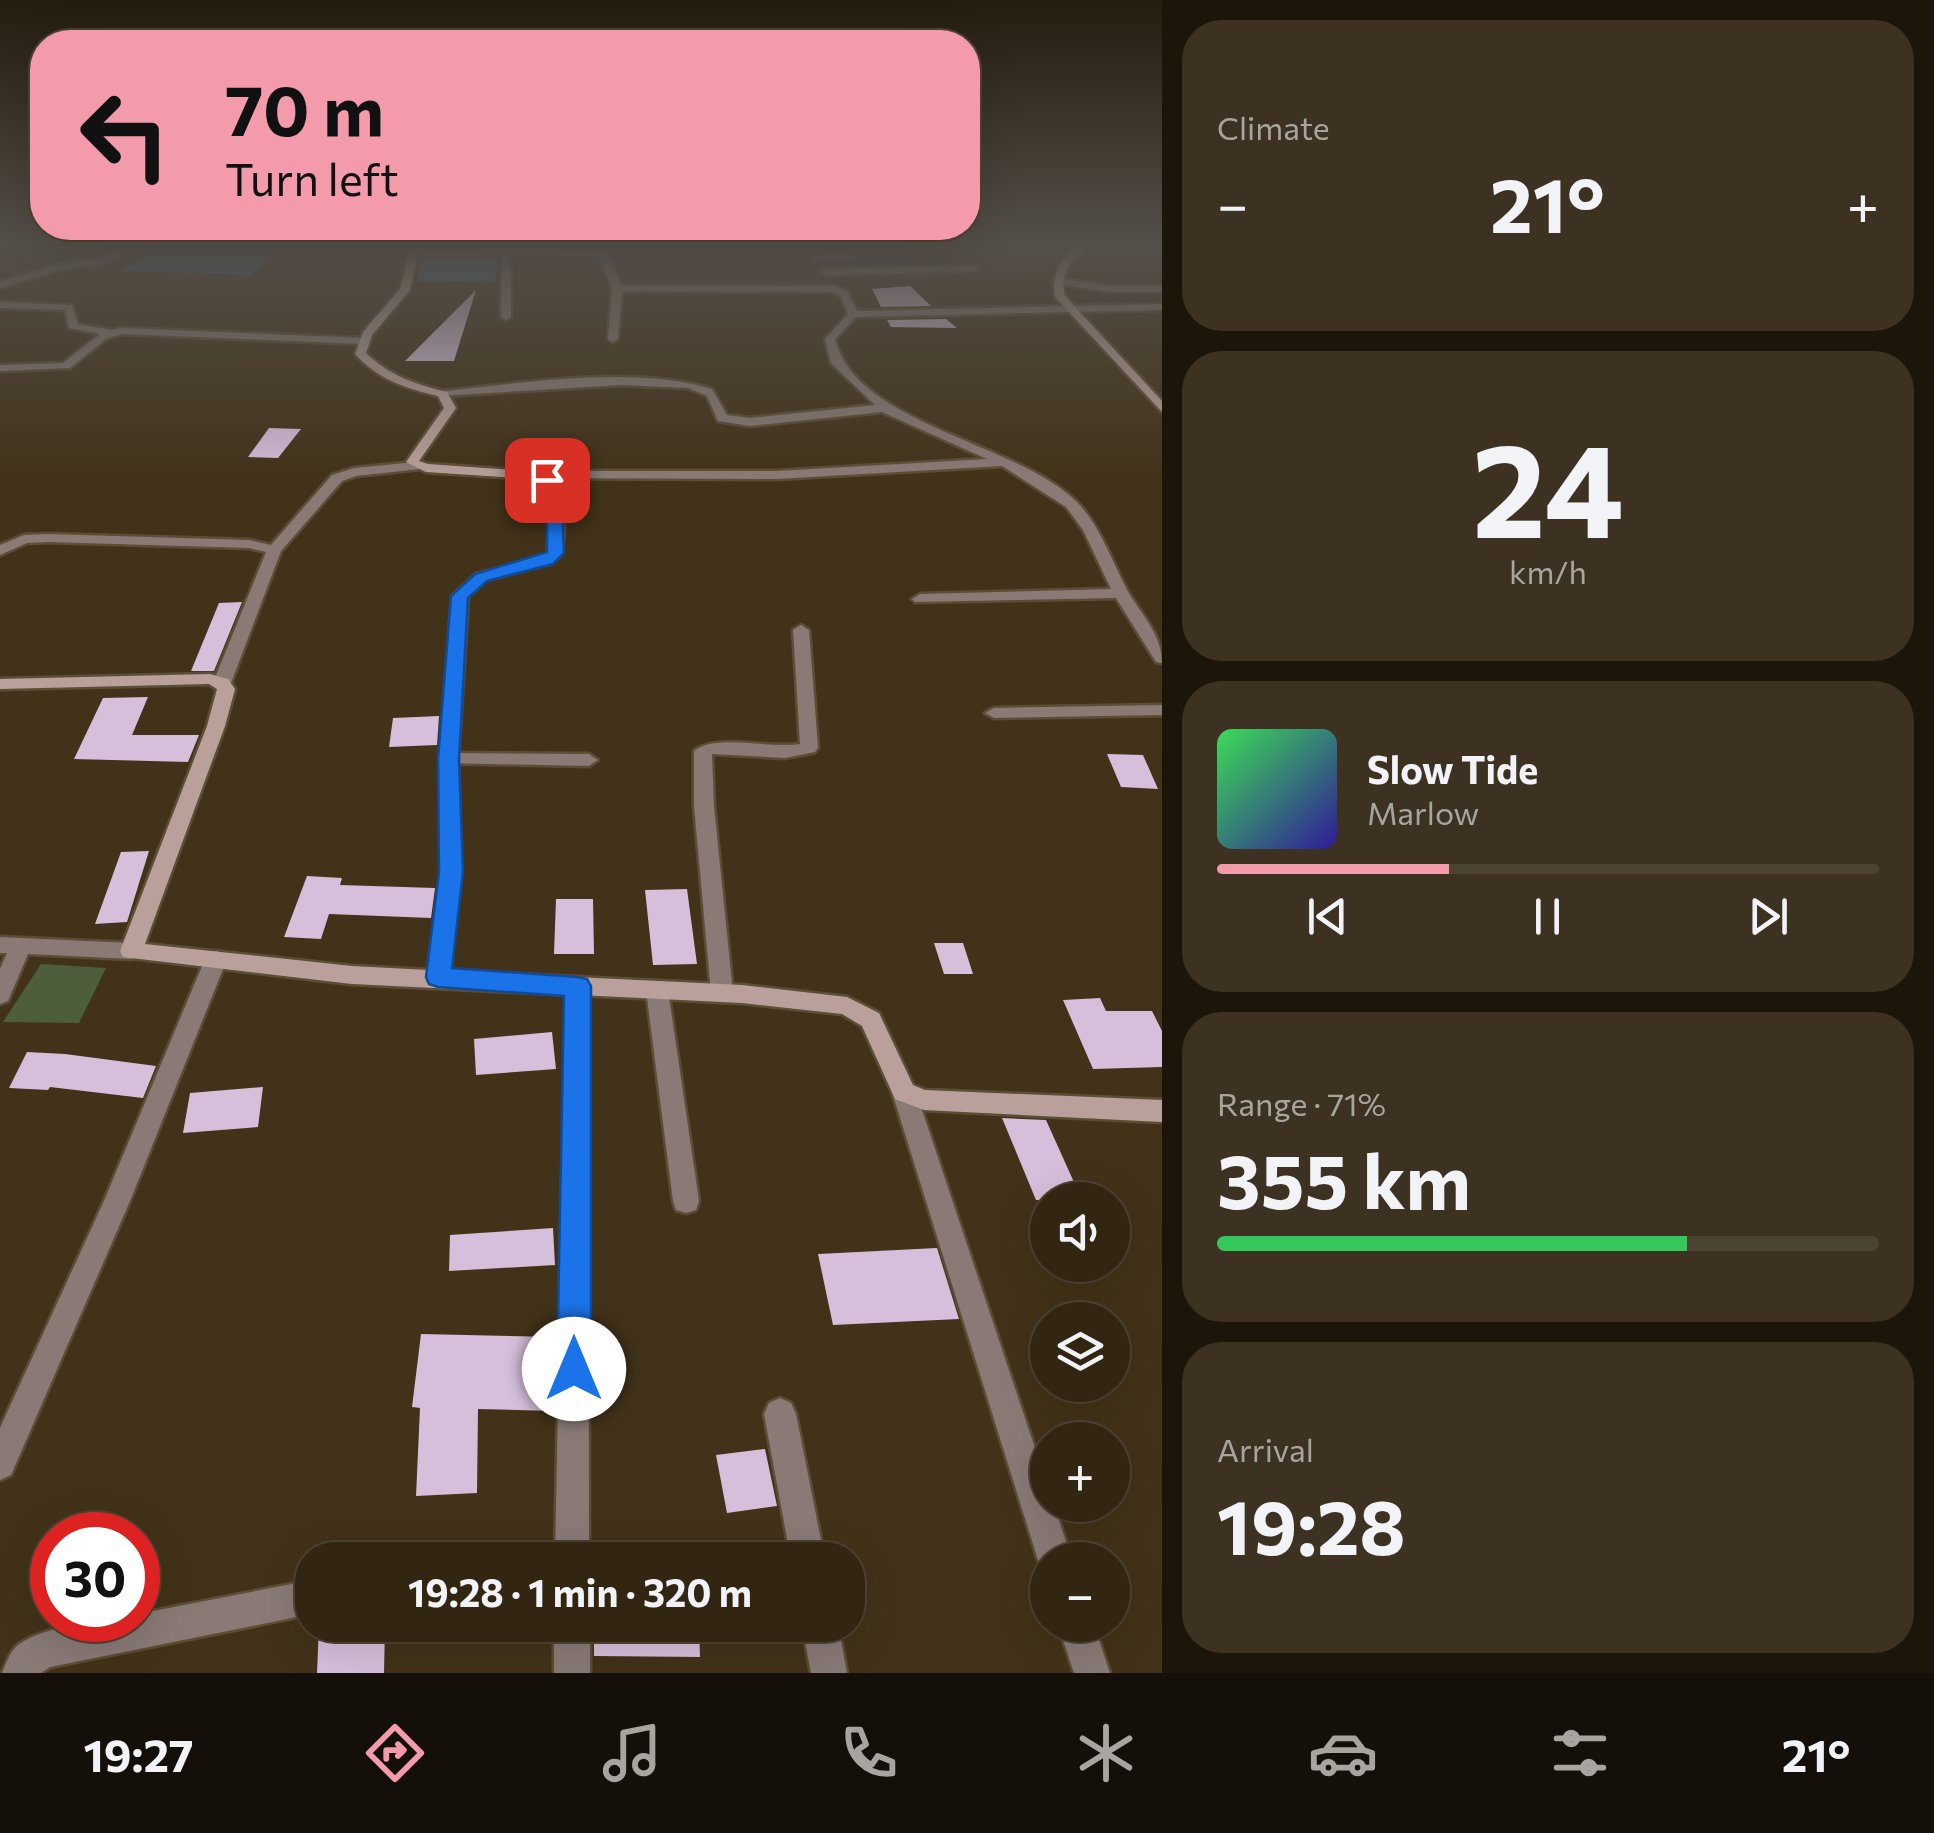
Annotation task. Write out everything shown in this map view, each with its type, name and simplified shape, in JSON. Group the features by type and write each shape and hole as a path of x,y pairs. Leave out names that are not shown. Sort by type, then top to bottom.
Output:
{"street":[{"path":"73,324 110,334 137,331 364,341"},
{"path":"378,324 364,341 360,354 377,370 402,384 443,394 591,382 688,386 706,389 716,399 722,418 750,422 884,408"},
{"path":"613,339 614,324"},
{"path":"843,324 830,338 834,361 884,408 1006,462 1071,504 1090,529 1121,593 1162,658"},
{"path":"1079,324 1162,409"},
{"path":"0,368 66,366 110,334"},
{"path":"414,466 418,450 450,408 443,394"},
{"path":"222,682 274,550 337,478 354,472 414,466 539,475 776,476 1006,462"},
{"path":"438,977 451,872 449,759 460,596 481,578 547,560 555,553 552,489 539,475"},
{"path":"0,551 24,539 48,538 249,544 274,550"},
{"path":"920,599 1121,593"},
{"path":"722,993 704,806 704,751 712,748 785,752 809,748 801,630"},
{"path":"0,684 210,679 222,682 226,689 216,726 131,952"},
{"path":"994,712 1162,710"},
{"path":"449,759 589,760"},
{"path":"0,995 11,945 216,959 352,975 722,993 860,1010 870,1020 904,1092 1049,1542"},
{"path":"0,1464 118,1200 216,959"},
{"path":"572,1542 578,986"},
{"path":"657,990 686,1200"},
{"path":"904,1092 924,1100 1162,1111"},
{"path":"780,1414 805,1542"},
{"path":"20,1673 30,1658 48,1650 295,1600"},
{"path":"572,1642 572,1673"},
{"path":"823,1642 828,1673"},
{"path":"1082,1642 1092,1673"}],"green space":[{"path":"41,964 106,968 79,1023 3,1022"}],"building":[{"path":"442,324 465,324 454,361 405,361"},
{"path":"889,324 952,324 957,328"},
{"path":"269,428 301,429 278,458 248,457"},
{"path":"242,602 214,671 191,671 219,603"},
{"path":"148,697 132,735 199,735 188,762 74,759 103,698"},
{"path":"439,716 437,745 389,747 393,718"},
{"path":"1107,754 1143,755 1158,789 1121,787"},
{"path":"149,851 127,922 95,924 121,852"},
{"path":"307,876 342,878 340,885 435,888 431,918 329,914 321,939 284,937"},
{"path":"687,889 697,964 653,965 645,890"},
{"path":"556,899 593,899 594,954 554,954"},
{"path":"934,943 963,943 973,974 944,974"},
{"path":"1100,998 1106,1011 1152,1011 1162,1031 1162,1067 1093,1069 1063,1000"},
{"path":"552,1032 556,1069 476,1075 474,1039"},
{"path":"27,1052 156,1066 143,1098 50,1087 9,1088"},
{"path":"263,1087 258,1127 183,1133 190,1093"},
{"path":"1002,1118 1046,1120 1074,1182 1030,1182 1030,1186"},
{"path":"553,1228 555,1265 449,1271 450,1235"},
{"path":"937,1248 959,1319 833,1325 818,1254"},
{"path":"421,1334 555,1337 553,1411 478,1409 477,1493 416,1496 420,1408 412,1407"},
{"path":"765,1449 777,1506 727,1513 716,1455"},
{"path":"318,1642 385,1642 384,1673 317,1673"},
{"path":"594,1642 700,1642 700,1657 594,1656"}],"route":[{"path":"547,480 554,506 555,553 547,560 481,578 460,596 449,759 451,872 438,977 578,986 574,1369"}]}
